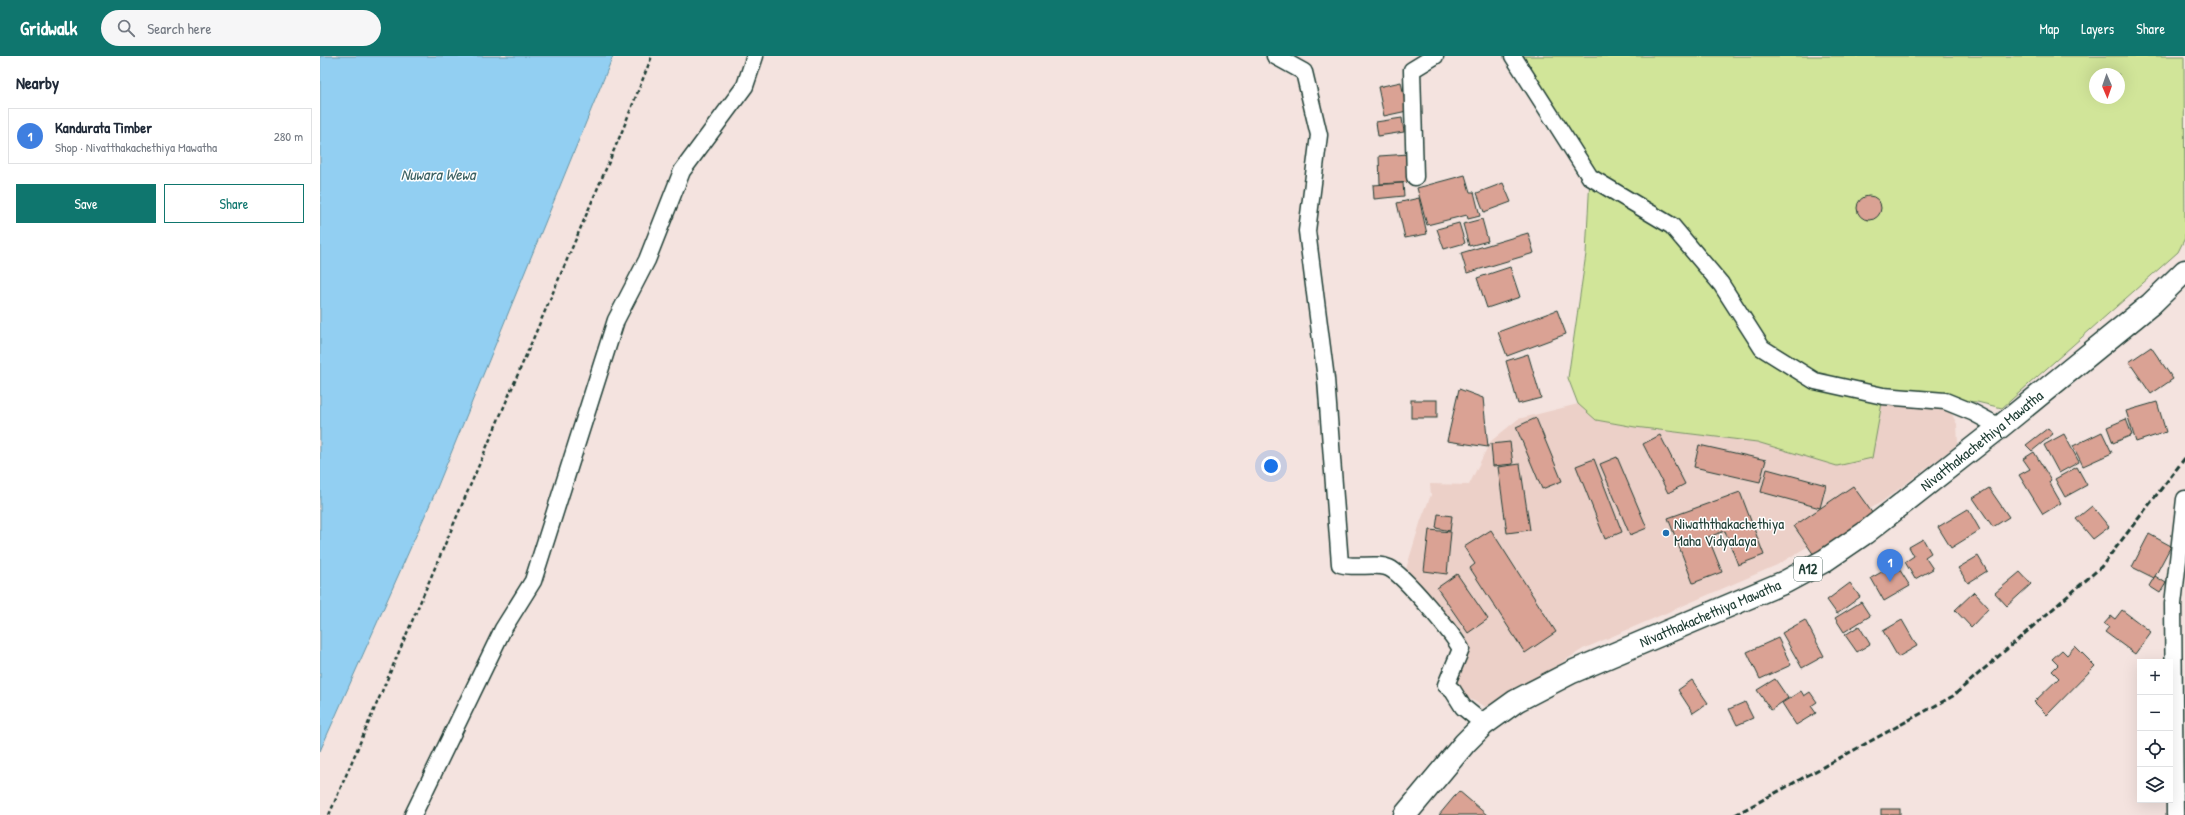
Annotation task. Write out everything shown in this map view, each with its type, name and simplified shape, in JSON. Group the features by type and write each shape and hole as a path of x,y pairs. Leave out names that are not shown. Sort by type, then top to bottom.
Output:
{"highway":[{"name":"Nivatthakachethiya Mawatha","path":"1405,815 1465,743 1484,724 1516,701 1572,672 1785,582 1824,561 1865,533 2000,427 2151,304 2185,271"}],"street":[{"path":"414,815 502,629 533,581 616,320 647,260 682,171 745,86 754,56"},
{"path":"1274,56 1304,72 1319,135 1307,232 1326,379 1340,564 1351,567 1375,566 1388,568 1403,579 1453,636 1461,649 1446,685 1463,707 1484,724"},
{"path":"1415,177 1412,70 1435,56"},
{"path":"1513,56 1590,177 1672,226 1721,284 1762,348 1815,381 1883,396 1945,401 1972,412 2000,427"},
{"path":"2175,815 2173,604 2184,499"}],"path":[{"path":"329,815 620,136 652,56"}],"shaded area":[{"name":"Niwaththakachethiya Maha Vidyalaya","path":"1883,396 1945,401 1957,424 1958,444 1883,501 1777,565 1583,649 1544,674 1486,707 1453,691 1461,649 1403,579 1421,520 1431,495 1430,484 1469,485 1490,442 1518,419 1578,404 1596,420 1635,427 1757,442 1837,466"}],"green space":[{"path":"1513,56 2184,56 2185,238 2178,252 2002,408 1977,402 1883,397 1872,458 1837,466 1757,442 1635,427 1596,420 1578,404 1568,378 1586,254 1590,177"}],"water":[{"name":"Nuwara Wewa","path":"320,56 613,56 434,495 320,751"}],"building":[{"path":"1401,82 1407,111 1384,116 1378,87"},
{"path":"1402,118 1404,132 1378,136 1376,122"},
{"path":"1409,154 1411,182 1380,184 1379,156"},
{"path":"1465,175 1470,192 1474,192 1480,216 1468,219 1467,215 1427,225 1417,188"},
{"path":"1403,183 1404,196 1374,199 1373,185"},
{"path":"1503,183 1511,202 1484,212 1477,193"},
{"path":"1869,196 1874,197 1880,203 1880,213 1874,219 1869,220 1864,219 1858,213 1857,208 1858,203 1864,197"},
{"path":"1419,198 1427,234 1405,238 1397,203"},
{"path":"1482,219 1488,241 1469,246 1463,224"},
{"path":"1459,223 1465,243 1444,249 1437,229"},
{"path":"1528,233 1534,253 1467,273 1461,253"},
{"path":"1510,267 1520,297 1487,308 1477,278"},
{"path":"1557,310 1566,334 1507,356 1498,332"},
{"path":"2151,347 2173,379 2151,394 2129,362"},
{"path":"1528,354 1541,398 1518,404 1506,361"},
{"path":"1459,389 1483,398 1488,447 1447,441"},
{"path":"1411,400 1437,400 1437,418 1411,418"},
{"path":"2157,402 2166,432 2136,442 2126,411"},
{"path":"1536,418 1562,481 1542,489 1516,427"},
{"path":"2126,419 2132,435 2113,443 2107,427"},
{"path":"2048,428 2053,434 2032,451 2026,445"},
{"path":"2102,432 2112,453 2083,466 2073,446"},
{"path":"2064,434 2079,462 2059,473 2044,445"},
{"path":"1660,435 1685,484 1668,493 1643,444"},
{"path":"1510,442 1513,464 1493,466 1491,444"},
{"path":"1699,445 1766,460 1760,482 1694,467"},
{"path":"2034,452 2051,480 2049,482 2061,503 2043,514 2019,475 2030,469 2023,459"},
{"path":"1617,457 1647,528 1630,535 1600,464"},
{"path":"1594,459 1622,532 1605,539 1576,466"},
{"path":"1520,464 1530,530 1507,533 1498,467"},
{"path":"2077,467 2087,485 2065,497 2055,479"},
{"path":"1767,469 1826,485 1820,508 1761,492"},
{"path":"1853,486 1873,514 1814,555 1794,526"},
{"path":"1989,488 2009,517 1993,527 1973,498"},
{"path":"1740,492 1764,555 1738,565 1725,531 1708,537 1722,572 1693,583 1668,518"},
{"path":"2092,506 2109,527 2093,539 2076,519"},
{"path":"1968,509 1980,530 1951,548 1938,527"},
{"path":"1438,514 1452,516 1450,531 1436,528"},
{"path":"1429,530 1451,532 1447,574 1424,571"},
{"path":"1491,530 1556,632 1525,653 1470,568 1475,564 1464,547"},
{"path":"2149,534 2171,546 2154,578 2132,567"},
{"path":"1923,539 1931,553 1925,557 1933,569 1915,579 1905,562 1914,556 1909,547"},
{"path":"1978,556 1987,571 1968,583 1958,568"},
{"path":"1896,564 1910,586 1884,601 1871,578"},
{"path":"2020,572 2031,584 2007,606 1995,593"},
{"path":"1457,574 1488,619 1468,633 1437,588"},
{"path":"2155,576 2166,583 2160,593 2149,586"},
{"path":"1850,583 1860,597 1837,614 1827,600"},
{"path":"1974,592 1989,608 1971,627 1955,610"},
{"path":"1861,602 1870,616 1844,632 1835,618"},
{"path":"2122,610 2151,632 2135,654 2105,632 2109,627 2104,624 2111,616 2115,619"},
{"path":"1805,620 1824,656 1802,668 1782,633"},
{"path":"1902,620 1917,646 1898,657 1883,631"},
{"path":"1859,626 1870,644 1857,652 1845,635"},
{"path":"1778,638 1791,665 1760,679 1747,652"},
{"path":"2075,646 2095,666 2047,715 2034,702 2059,678 2052,671 2058,665 2052,659 2062,650 2067,655"},
{"path":"1775,679 1788,698 1771,710 1757,690"},
{"path":"1692,680 1708,703 1693,713 1678,690"},
{"path":"1801,691 1804,696 1810,692 1817,702 1811,706 1816,713 1796,725 1782,703"},
{"path":"1745,702 1753,718 1737,725 1729,709"},
{"path":"1459,791 1487,815 1439,815"},
{"path":"1881,809 1900,809 1900,815 1881,815"}],"railway":[{"path":"1735,815 1953,696 2101,567 2185,458"}],"place":[{"name":"Niwaththakachethiya Maha Vidyalaya","path":"1666,533"},
{"name":"Kandurata Timber","path":"1890,582"}]}
